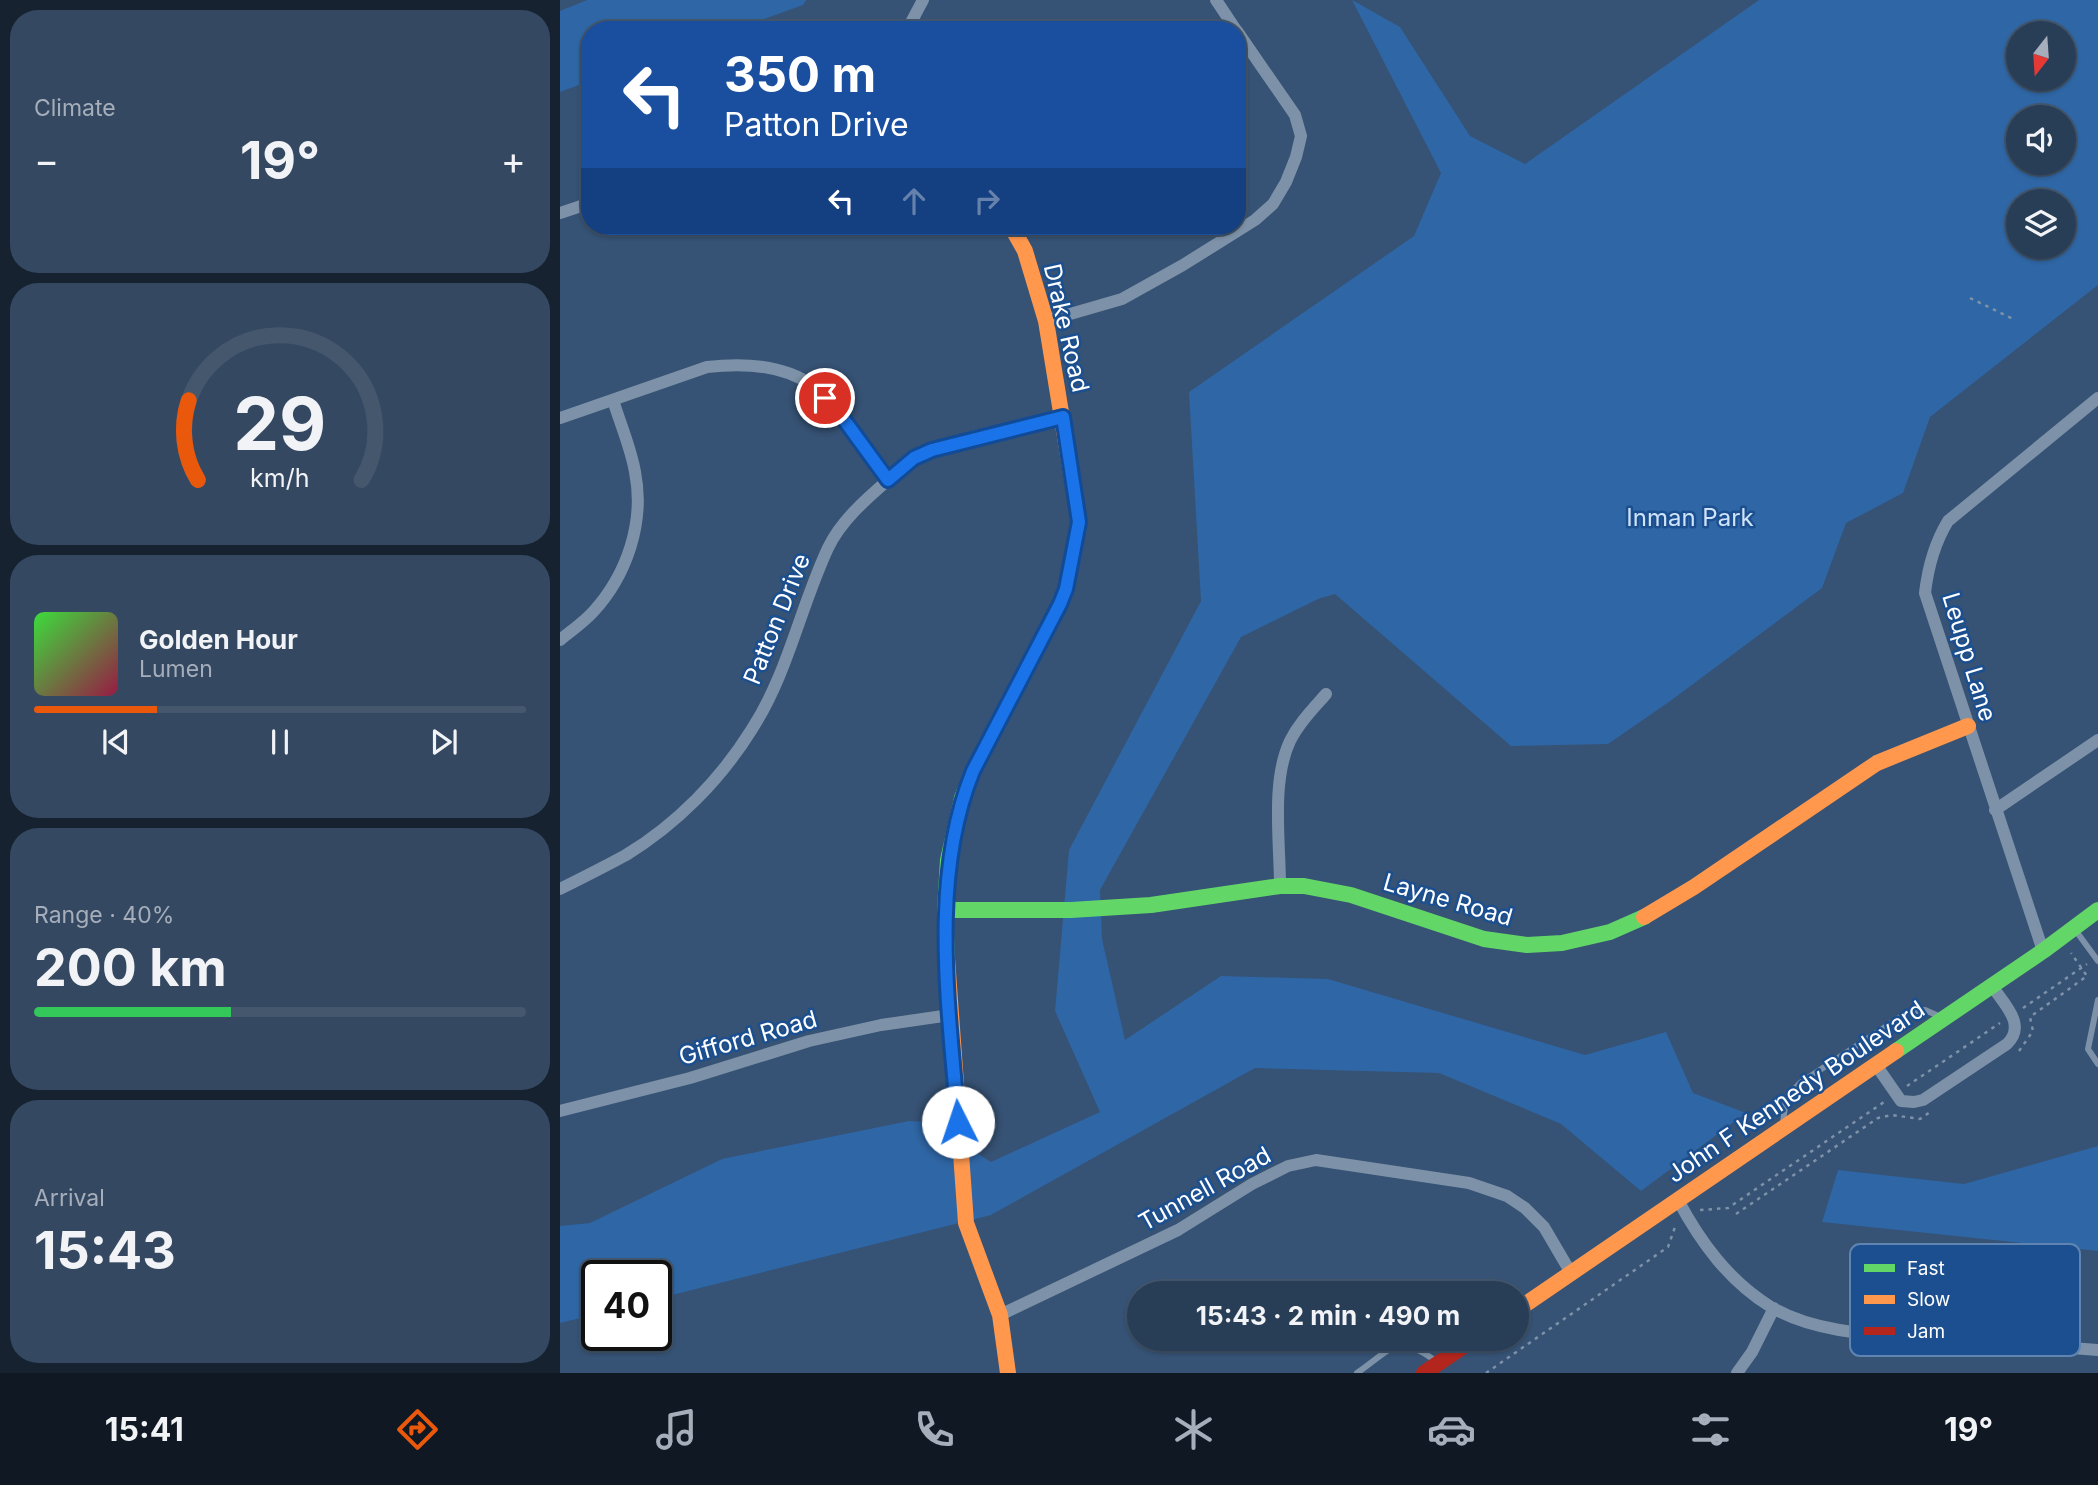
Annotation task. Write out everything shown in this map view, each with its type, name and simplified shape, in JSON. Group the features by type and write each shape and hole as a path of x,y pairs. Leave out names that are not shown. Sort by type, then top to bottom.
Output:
{"street":[{"path":"912,21 923,0"},
{"path":"1216,0 1231,21"},
{"path":"1246,43 1295,116 1301,135 1291,170 1273,204 1246,226"},
{"path":"560,213 581,206"},
{"name":"Drake Road","path":"1008,1373 1000,1315 966,1223 945,910 948,860 962,798 973,771 1060,604 1066,589 1079,522 1046,321 1025,251 1016,235"},
{"path":"1046,321 1122,299 1231,235"},
{"path":"560,418 707,367 732,364 763,366 812,385 837,410 888,480"},
{"name":"Leupp Lane","path":"2043,951 1925,593 1927,571 1938,537 1948,521 2098,398"},
{"path":"560,640 593,613 615,584 629,553 634,531 639,506 635,471 613,400"},
{"name":"Patton Drive","path":"560,889 627,854 673,821 699,797 731,760 754,727 780,676 829,547 846,520 888,480 914,458 932,450 1063,417"},
{"path":"1280,886 1279,787 1283,761 1291,740 1305,718 1326,694"},
{"name":"Layne Road","path":"945,910 1071,910 1151,905 1280,886 1304,886 1351,895 1484,939 1527,945 1562,943 1610,932 1635,922 1694,887 1877,763 1968,726"},
{"path":"1996,810 2098,740"},
{"name":"John F Kennedy Boulevard","path":"1529,1302 2043,951 2098,910"},
{"path":"1876,1065 1901,1101 1914,1102 1923,1100 2007,1044 2016,1032 2016,1023 1992,986"},
{"name":"Gifford Road","path":"560,1111 690,1078 809,1041 881,1025 950,1014"},
{"name":"Tunnell Road","path":"1000,1315 1178,1230 1252,1184 1289,1166 1316,1160 1469,1183 1507,1196 1525,1208 1544,1227 1571,1273"},
{"path":"1678,1200 1705,1245 1727,1273 1749,1292 1773,1308 1804,1322 1850,1330"},
{"path":"1737,1373 1752,1352 1773,1308"},
{"path":"2080,1349 2098,1350"},
{"path":"1424,1373 1456,1351"}],"lane":[{"path":"2074,929 2098,961"},
{"path":"2098,1000 2088,1049 2098,1064"},
{"path":"1782,1128 1786,1098 1800,1083 1908,1012 1925,1010 1944,1018"},
{"path":"1357,1373 1395,1347 1405,1344 1419,1349 1439,1363"}],"path":[{"path":"1969,298 2012,319"},
{"path":"1486,1373 1668,1247 1675,1227"}],"green space":[{"path":"587,0 806,0 803,5 758,21 581,21 581,84 560,92 560,11"},
{"name":"Inman Park","path":"1352,0 1400,27 1470,136 1525,164 1759,0 2098,0 2098,285 1930,417 1903,493 1846,523 1822,588 1608,744 1511,746 1335,594 1318,599 1241,637 1100,890 1102,939 1125,1040 1221,976 1328,979 1585,1055 1666,1032 1693,1093 1746,1113 1641,1191 1561,1124 1439,1073 1255,1068 991,1215 672,1295 672,1260 581,1260 581,1318 560,1323 560,1226 590,1223 722,1159 909,1121 928,1122 991,1162 1100,1112 1055,1011 1069,850 1201,601 1189,392 1414,236 1441,173"},
{"path":"2098,1146 2098,1251 2080,1249 2080,1244 2031,1244 1822,1222 1838,1170 1964,1184"}],"traffic: fast":[{"path":"947,958 945,910 948,860 962,798 973,770 1053,618"},
{"path":"945,910 1071,910 1151,905 1280,886 1304,886 1351,895 1484,939 1527,945 1562,943 1610,932 1644,917"},
{"path":"1896,1051 2043,951 2098,910"}],"traffic: slow":[{"path":"1016,235 1025,251 1046,321 1079,522 1066,589 1053,618"},
{"path":"1644,917 1694,887 1877,763 1968,726"},
{"path":"947,958 966,1223 1000,1315 1008,1373"},
{"path":"1529,1302 1896,1051"}],"traffic: jam":[{"path":"1424,1373 1456,1351"}],"route":[{"path":"825,398 837,410 888,480 914,458 932,450 1063,417 1079,522 1066,589 973,771 962,798 948,860 945,910 958,1122"}]}
